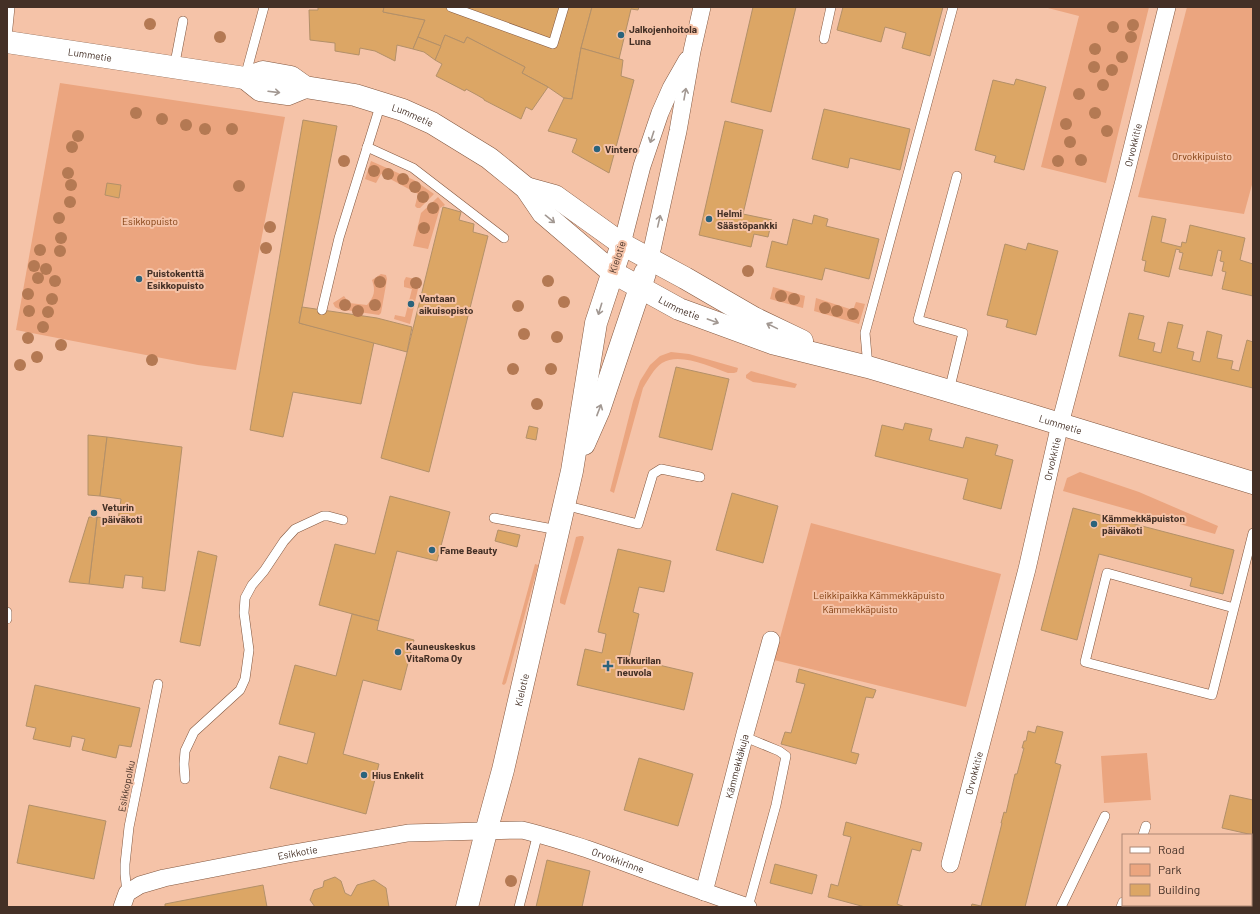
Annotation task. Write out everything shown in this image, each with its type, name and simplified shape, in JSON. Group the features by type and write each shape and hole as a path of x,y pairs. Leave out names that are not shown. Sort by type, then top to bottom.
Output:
{"street":[{"name":"Kielotie","path":"572,471 599,410 650,259 678,131 692,52 702,7"},
{"name":"Orvokkitie","path":"950,864 1027,569 1060,424 1124,181 1167,7"},
{"name":"Lummetie","path":"7,42 245,78 263,72 291,77 305,87 355,94 403,110 432,123 489,158 526,188 543,213 612,272 679,309 772,343 868,367 1253,483"},
{"name":"Kielotie","path":"467,907 503,770 572,471 596,323 622,244 642,166 660,113 671,88 692,52"},
{"name":"Lummetie","path":"526,188 555,196 622,244 686,278 754,318 807,343 868,367"},
{"name":"Kämmekkäkuja","path":"704,892 771,640"},
{"name":"Orvokkirinne","path":"486,832 522,830 538,833 613,858 748,907"},
{"name":"Esikkotie","path":"125,900 140,885 164,878 288,854 408,832 486,832"}],"lane":[{"path":"7,37 10,7"},
{"path":"245,78 264,7"},
{"path":"456,8 553,44 564,7"},
{"path":"824,39 831,7"},
{"path":"868,367 865,333 953,7"},
{"path":"174,68 183,21"},
{"path":"322,310 339,238 381,103"},
{"path":"367,147 413,168 504,238"},
{"path":"949,391 963,333 918,320 957,176"},
{"path":"564,505 638,524 652,474 661,469 700,476"},
{"path":"185,779 184,764 186,751 194,732 240,690 245,678 249,650 244,613 245,598 252,585 264,571 284,541 295,529 322,516 343,520"},
{"path":"494,518 558,530"},
{"path":"1234,608 1107,573 1084,662 1212,695 1253,533"},
{"path":"7,612 7,619"},
{"name":"Esikkopolku","path":"125,900 124,874 129,827 158,684"},
{"path":"745,737 779,751 786,756 776,805 748,907"},
{"path":"1061,907 1105,816"},
{"path":"519,907 538,833"}],"green space":[{"path":"1044,7 1149,7 1106,183 1041,167 1079,16"},
{"name":"Orvokkipuisto","path":"1187,7 1253,7 1253,181 1244,214 1138,197"},
{"name":"Esikkopuisto","path":"60,83 285,117 236,370 198,365 16,330"},
{"path":"371,161 414,180 434,194 420,208 417,208 415,206 418,194 381,174 376,183 365,179"},
{"path":"438,197 445,205 440,208 428,249 413,246 421,213"},
{"path":"381,274 386,275 387,279 381,313 379,315 339,309 335,307 333,303 344,296 349,303 367,305 374,294 372,280"},
{"path":"406,277 420,280 410,324 394,319 395,315 405,317 412,289 404,287"},
{"path":"773,287 805,296 803,308 770,299"},
{"path":"816,298 853,310 856,302 865,304 859,324 814,311"},
{"path":"671,352 689,354 738,368 737,372 728,373 704,364 677,359 669,360 659,365 651,374 643,388 614,493 610,491 633,401 640,381 650,365 660,356"},
{"path":"751,371 797,384 795,388 753,382 746,378 746,375"},
{"path":"1080,472 1139,492 1218,526 1215,534 1063,491 1067,478"},
{"name":"Kämmekkäpuisto","path":"811,523 1001,574 966,707 774,660"},
{"path":"583,536 584,538 565,605 560,603 560,599 576,537"},
{"path":"535,564 538,566 506,683 504,685 502,684"},
{"path":"1147,753 1151,800 1104,803 1101,756"}],"building":[{"path":"318,7 384,7 383,12 425,20 413,49 397,45 395,61 375,51 360,48 359,55 335,51 335,43 310,40 309,10 318,10"},
{"path":"384,7 592,7 581,48 572,99 564,98 548,87 522,73 525,67 467,37 464,43 445,35 441,46 418,37 425,20 383,12"},
{"path":"592,7 639,7 638,10 631,9 619,59 581,48"},
{"path":"753,7 796,7 771,112 731,102"},
{"path":"843,7 943,7 930,56 902,48 906,33 885,27 881,42 837,30"},
{"path":"445,35 464,43 467,37 525,67 522,73 548,87 532,110 526,107 521,119 466,89 465,91 436,76 442,64 435,60"},
{"path":"418,37 441,46 435,60 424,52 413,49"},
{"path":"581,48 623,60 621,76 634,80 609,173 572,152 577,139 548,131 564,98 572,99"},
{"path":"1016,79 1046,87 1024,170 994,162 996,156 975,150 993,80 1014,85"},
{"path":"824,109 910,129 900,170 850,158 848,168 812,159"},
{"path":"303,120 337,126 299,323 374,342 361,404 293,392 283,437 250,430"},
{"path":"725,121 763,130 743,214 772,220 768,237 754,234 751,247 699,235"},
{"path":"107,183 121,185 119,198 105,195"},
{"path":"443,207 461,212 459,220 474,224 473,232 488,236 429,472 381,458"},
{"path":"814,215 828,219 826,226 879,239 869,279 825,268 822,280 766,267 772,241 787,245 793,219 812,224"},
{"path":"1152,216 1166,219 1161,242 1181,247 1182,242 1186,243 1190,225 1245,238 1240,260 1253,264 1253,296 1222,289 1226,272 1222,271 1224,262 1220,261 1222,251 1218,250 1212,276 1179,269 1183,253 1176,249 1169,277 1144,271 1146,261 1142,260"},
{"path":"1028,243 1058,251 1036,335 1006,327 1008,320 987,315 1005,244 1026,250"},
{"path":"302,307 377,318 412,327 407,352 299,323"},
{"path":"1129,313 1144,316 1138,339 1155,343 1153,351 1161,353 1168,322 1183,325 1177,348 1194,352 1192,360 1200,362 1207,331 1222,335 1217,358 1233,361 1231,369 1239,371 1247,340 1253,342 1253,388 1119,356"},
{"path":"676,367 729,379 712,450 659,437"},
{"path":"905,423 932,429 929,440 963,448 966,437 998,445 995,455 1013,460 1001,509 963,499 968,479 875,456 882,425 903,430"},
{"path":"529,426 538,428 536,440 526,438"},
{"path":"88,435 107,437 100,496 88,495"},
{"path":"107,437 182,447 165,591 142,588 143,577 125,575 123,588 89,584 97,517 118,520 121,499 100,496"},
{"path":"732,493 778,506 763,563 716,550"},
{"path":"390,496 450,512 437,561 397,551 379,621 319,605 335,544 375,554"},
{"path":"1073,508 1234,550 1223,594 1190,586 1192,578 1099,554 1077,640 1041,630"},
{"path":"89,517 97,517 89,584 69,582"},
{"path":"498,530 520,535 517,547 495,541"},
{"path":"618,549 671,561 664,592 639,587 633,612 639,614 629,658 693,673 684,710 577,685 585,649 602,653 606,634 598,632"},
{"path":"198,551 217,556 200,646 180,642"},
{"path":"352,614 379,621 377,630 414,640 401,690 363,680 343,754 379,764 366,814 270,788 279,756 307,764 315,733 279,724 295,665 336,676"},
{"path":"799,669 876,690 873,698 866,697 851,752 859,754 856,764 781,744 785,732 791,733 805,684 796,682"},
{"path":"35,685 140,708 131,747 119,745 116,758 82,750 85,739 72,736 70,747 33,739 36,728 26,726"},
{"path":"1037,726 1063,732 1055,763 1061,765 1025,907 971,907 972,904 981,906 1001,823 1004,812 1006,813 1015,774 1017,774 1024,748 1022,748 1024,741 1026,741 1028,731 1035,733"},
{"path":"639,758 693,774 678,826 624,810"},
{"path":"1230,795 1253,800 1253,835 1222,828"},
{"path":"29,805 106,821 94,879 17,863"},
{"path":"846,822 922,843 920,851 912,849 897,904 905,907 865,907 828,897 831,884 838,886 851,837 843,835"},
{"path":"547,860 590,871 582,907 536,907"},
{"path":"775,864 817,875 812,894 770,883"},
{"path":"335,877 341,881 345,893 351,896 357,885 374,880 386,888 389,907 315,907 310,900 314,890 323,887 324,881"},
{"path":"263,885 267,907 165,907 165,904"}],"place":[{"name":"Jalkojenhoitola Luna","path":"621,35"},
{"name":"Vintero","path":"597,149"},
{"name":"Helmi Säästöpankki","path":"709,219"},
{"name":"Puistokenttä Esikkopuisto","path":"139,279"},
{"name":"Vantaan aikuisopisto","path":"411,304"},
{"name":"Veturin päiväkoti","path":"94,513"},
{"name":"Kämmekkäpuiston päiväkoti","path":"1094,524"},
{"name":"Fame Beauty","path":"432,550"},
{"name":"Kauneuskeskus VitaRoma Oy","path":"398,652"},
{"name":"Tikkurilan neuvola","path":"608,666"},
{"name":"Hius Enkelit","path":"364,775"}],"park label":[{"name":"Leikkipaikka Kämmekkäpuisto","path":"879,595"}]}
